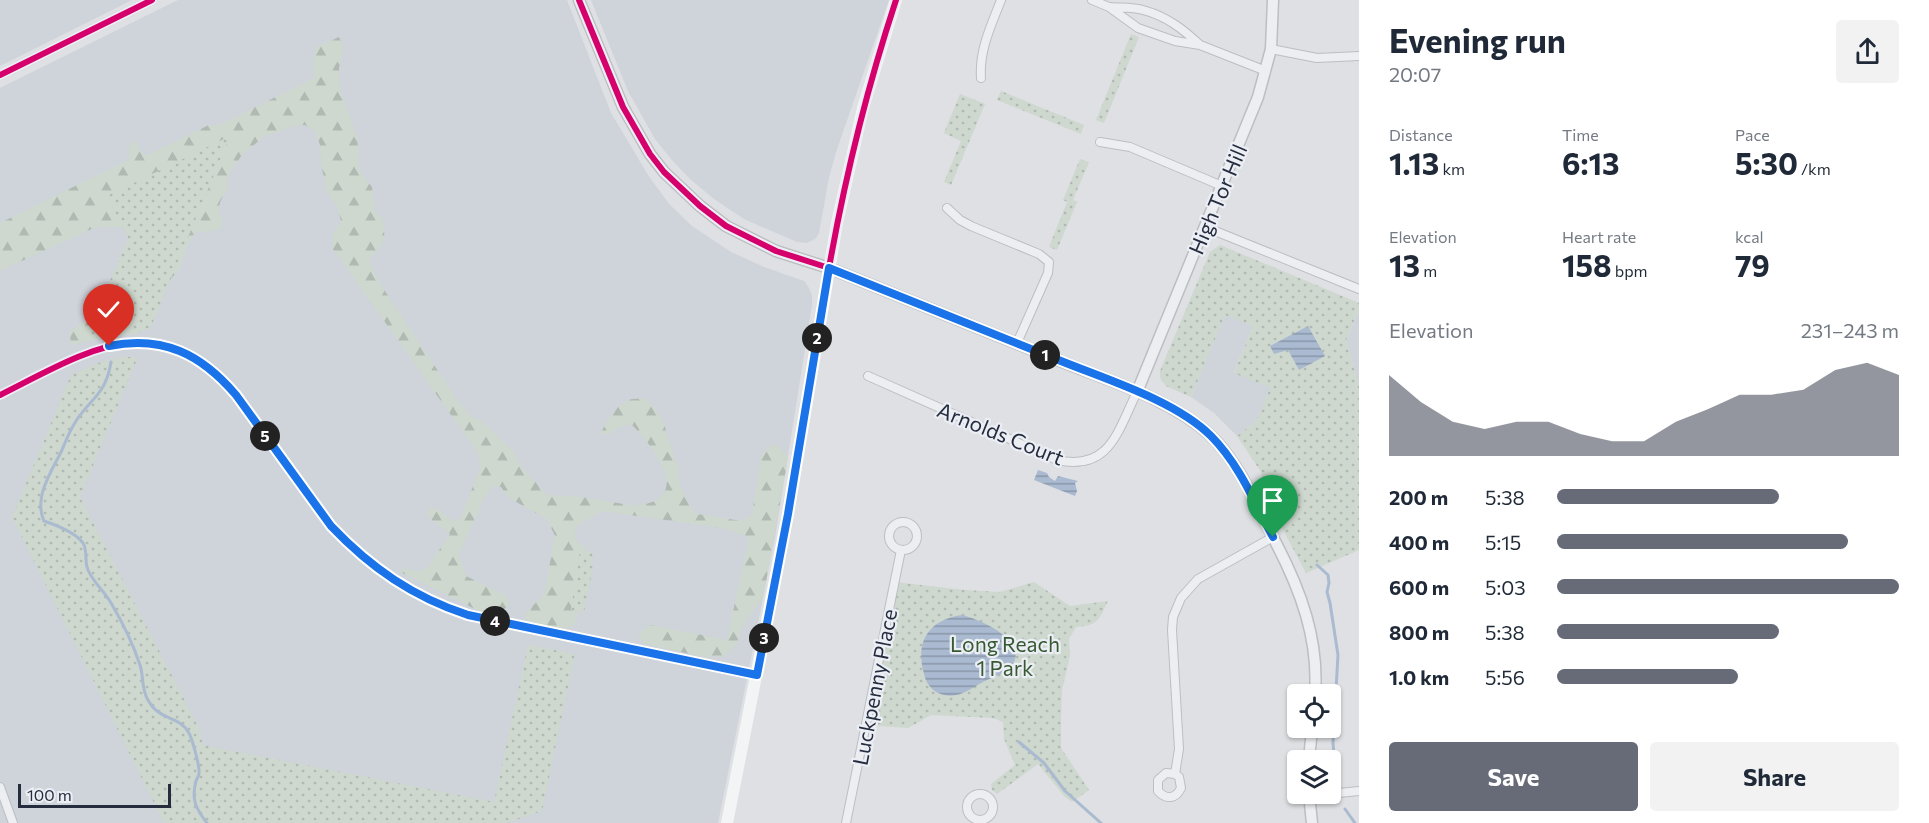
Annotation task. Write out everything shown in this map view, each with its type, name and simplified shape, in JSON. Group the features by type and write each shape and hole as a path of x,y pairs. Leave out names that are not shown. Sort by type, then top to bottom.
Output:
{"main road":[{"path":"727,823 788,514 829,268 853,147 897,0"}],"street":[{"path":"0,75 152,0"},
{"path":"579,0 623,107 650,154 664,172 700,206 726,226 776,251 829,268 1137,392 1190,418 1212,437 1235,468 1296,583 1307,615 1315,666 1315,684"},
{"path":"981,78 981,55 984,42 1001,0"},
{"path":"1092,0 1109,7 1138,28 1175,41 1200,45 1266,70"},
{"name":"High Tor Hill","path":"1137,392 1251,117 1271,49 1274,0"},
{"path":"1109,7 1143,10 1156,15 1180,26 1200,45"},
{"path":"1271,49 1317,57 1359,56"},
{"path":"1100,142 1130,147 1222,186"},
{"path":"947,208 960,220 1039,254 1049,262 1048,273 1017,343"},
{"path":"1205,227 1359,289"},
{"path":"0,395 92,350 124,343 154,343 170,347 190,355 220,377 236,395 331,526 348,544 399,585 446,608 468,615 757,675"},
{"name":"Arnolds Court","path":"868,376 1057,460 1075,463 1097,457 1115,440 1137,392"},
{"path":"1174,774 1179,749 1172,630 1176,608 1185,593 1198,579 1273,537"},
{"name":"Luckpenny Place","path":"846,823 901,550"},
{"path":"0,787 13,823"},
{"path":"1341,792 1359,791"},
{"path":"1310,804 1312,823"}],"shaded area":[{"path":"0,0 132,0 0,66"},
{"path":"178,0 567,0 611,113 648,175 669,204 692,226 731,252 804,281 809,288 812,305 775,538 718,823 0,823 0,88"},
{"path":"591,0 889,0 837,149 829,177 819,233 815,239 807,243 797,242 744,219 714,199 672,160 655,139 628,91"},
{"path":"1359,309 1359,384 1346,341"},
{"path":"1225,314 1253,326 1234,372 1271,388 1257,420 1237,436 1214,413 1191,397"}],"green space":[{"path":"1131,34 1139,37 1104,123 1096,120"},
{"path":"339,37 344,49 339,68 340,91 357,136 360,172 372,187 375,212 382,218 384,226 383,242 369,261 379,282 460,404 471,416 482,421 514,452 520,465 547,495 637,505 656,500 664,492 666,482 664,470 658,457 632,425 624,425 607,435 601,433 615,411 630,399 646,399 662,418 678,468 680,484 689,505 697,514 742,521 752,514 761,456 768,447 778,445 788,458 763,599 742,628 736,645 725,656 704,657 645,644 638,634 651,625 727,640 749,537 722,528 602,511 575,527 576,540 586,548 584,551 581,550 571,610 578,611 574,625 563,630 526,621 525,614 544,594 555,536 547,519 509,498 501,487 494,486 485,496 459,554 466,576 507,596 509,606 499,612 481,612 400,572 403,568 418,572 427,568 450,534 428,517 427,512 430,508 436,508 454,522 461,517 480,468 478,453 333,249 333,233 341,221 337,206 327,193 320,145 315,131 305,125 267,134 242,155 230,172 227,182 228,190 222,197 220,213 223,221 220,229 199,231 193,235 180,269 158,292 147,328 136,334 106,337 71,345 70,331 96,314 113,291 135,233 120,227 96,227 0,271 0,223 130,159 129,148 132,141 137,143 142,154 147,155 209,125 219,125 314,78 313,59 317,47"},
{"path":"1001,91 1084,125 1081,134 997,100"},
{"path":"960,94 985,104 951,185 944,182 961,141 944,133"},
{"path":"230,136 150,329 121,329 86,337 128,238 107,196"},
{"path":"1080,159 1089,162 1073,200 1077,202 1057,250 1049,247 1067,202 1063,200"},
{"path":"1220,245 1359,303 1359,309 1346,341 1359,384 1359,550 1306,573 1282,528 1261,472 1237,436 1257,420 1270,388 1234,373 1253,326 1225,315 1191,397 1166,386 1160,378 1160,371 1210,252"},
{"path":"123,357 138,357 80,497 200,730 203,745 494,802 528,645 575,654 542,811 507,823 164,823 12,517 71,375 101,362"},
{"path":"580,550 593,552 591,566 593,567 584,612 571,610"},
{"name":"Long Reach 1 Park","path":"895,582 1000,592 1034,582 1070,606 1108,601 1097,621 1076,627 1069,639 1070,656 1062,690 1061,748 1089,790 1072,802 1064,796 1038,764 997,794 992,790 991,784 1015,765 1004,739 1003,722 993,718 931,715 908,728 866,725"}],"water":[{"path":"1308,326 1325,356 1299,370 1288,350 1274,354 1270,346"},
{"path":"1038,470 1047,473 1055,481 1058,476 1078,481 1075,483 1077,491 1075,496 1034,480"},
{"path":"962,615 999,631 1013,646 1016,654 1012,666 1005,671 966,692 950,696 944,695 934,690 926,681 921,652 923,643 933,627 940,622"}],"waterway":[{"path":"111,362 106,381 74,424 49,475 42,494 41,512 44,521 70,532 83,543 88,570 115,611 134,649 148,700 158,712 180,723 189,733 199,770 194,799 197,809 207,823"},
{"path":"1317,565 1328,575 1327,592 1338,655 1334,750"},
{"path":"1019,742 1044,763 1065,791 1101,823"},
{"path":"1345,809 1355,823"}],"cycle path":[{"path":"0,75 152,0"},
{"path":"579,0 623,107 650,154 664,172 700,206 726,226 776,251 829,268 858,133 896,0"},
{"path":"0,395 93,351 121,344 150,343 178,350 207,367 236,395 331,526 377,568 411,590 468,616 757,675"}],"route":[{"path":"109,346 139,342 154,343 190,355 208,367 236,395 331,526 370,563 399,585 422,597 468,615 757,675 788,514 829,268 1137,392 1190,418 1223,450 1251,495 1273,537"}]}
